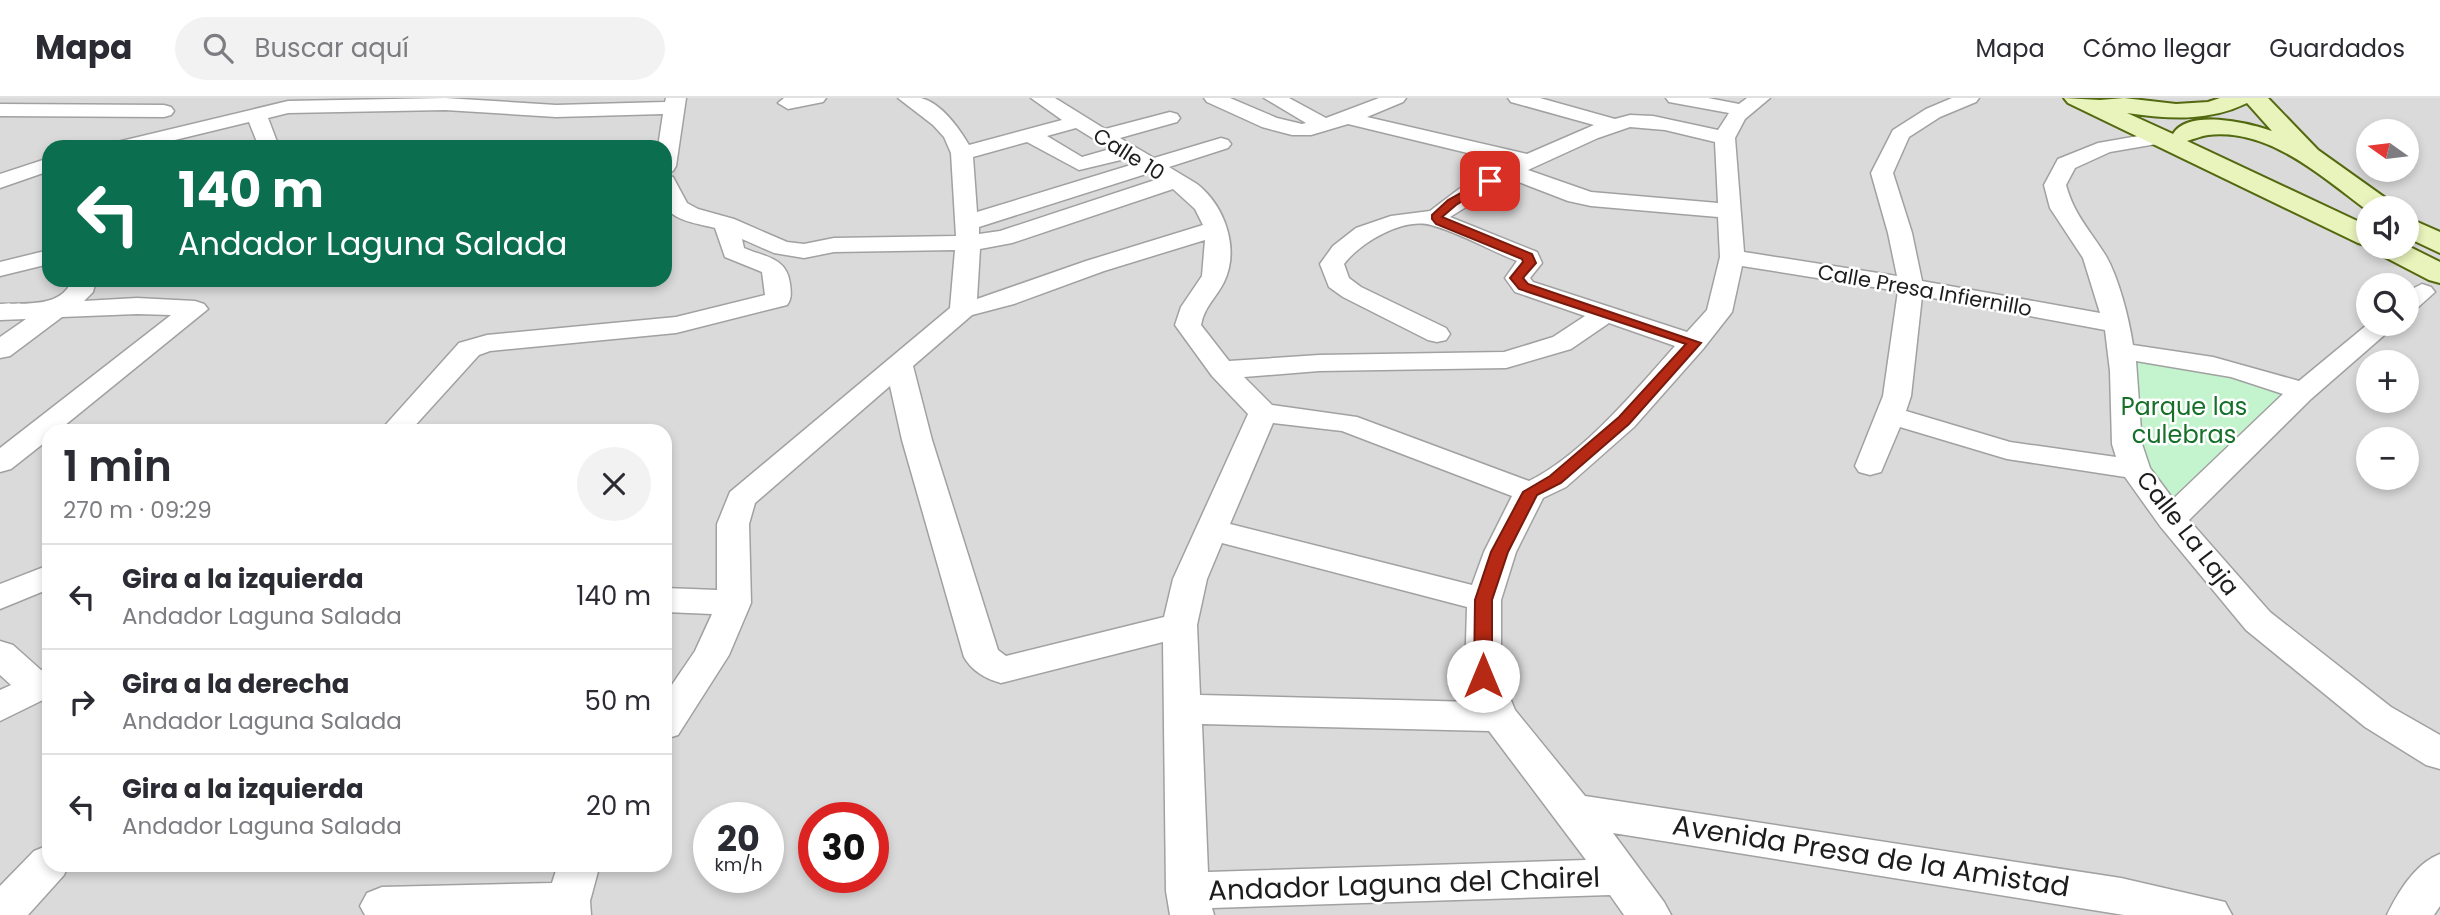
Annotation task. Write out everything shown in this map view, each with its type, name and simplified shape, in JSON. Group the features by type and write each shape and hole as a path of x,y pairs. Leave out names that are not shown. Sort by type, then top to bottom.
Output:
{"main road":[{"path":"2076,98 2188,111 2209,109 2239,98"},
{"path":"2076,98 2356,231"},
{"path":"2255,98 2309,155 2365,196"},
{"path":"2169,142 2197,128 2217,128 2274,138 2309,155"},
{"path":"2419,232 2440,244"},
{"path":"2397,259 2423,290"}],"street":[{"path":"129,140 182,98"},
{"path":"788,103 816,98"},
{"path":"908,98 940,119 957,140 962,153 967,233 963,310"},
{"name":"Calle 10","path":"1041,98 1175,181 1203,202 1213,223"},
{"path":"1214,98 1277,124 1300,130 1396,98"},
{"path":"1274,98 1333,121 1532,162"},
{"path":"1518,98 1612,124"},
{"path":"1676,98 1751,104"},
{"path":"1870,466 1897,396 1911,286 1900,233 1882,173 1900,134 1933,113 1969,98"},
{"path":"148,140 256,113 321,105 449,101 556,111 674,103 669,140"},
{"path":"1649,915 1573,810 1499,718 1483,676 1484,600 1500,552 1530,492 1555,480 1624,421 1695,343 1719,312 1732,257 1724,138 1730,123 1751,104"},
{"path":"0,110 164,111"},
{"path":"256,113 266,140"},
{"path":"1101,136 1170,118"},
{"path":"1437,334 1352,292 1338,282 1332,264 1341,250 1360,234 1381,225 1436,217 1452,202 1509,171 1612,124 1633,121 1724,138"},
{"path":"962,153 1077,122"},
{"path":"1030,135 1079,164 1127,151"},
{"name":"Calle La Laja","path":"2169,142 2105,147 2066,164 2055,185 2062,208 2095,258 2119,338 2127,444 2135,468 2171,519 2258,621 2378,717 2440,754"},
{"path":"967,233 1147,165 1221,144"},
{"path":"0,181 42,166"},
{"path":"1509,171 1591,199 1730,211"},
{"path":"672,196 678,207 690,214 726,224 790,250 804,251 834,245 967,233 1004,237 1175,181"},
{"path":"1436,217 1528,257 1530,263 1517,278 1524,287 1695,343"},
{"path":"672,714 711,655 734,603 733,524 741,499 963,310 1005,299 1213,223 1217,254 1211,283 1189,310 1188,325 1222,370 1263,413 1347,423 1530,492"},
{"path":"399,424 469,349 478,346 676,325 778,300 778,273 773,267 733,252 726,224"},
{"name":"Calle Presa Infiernillo","path":"1732,257 1911,286 2119,338 2189,360 2254,373 2302,392"},
{"path":"0,269 42,259"},
{"path":"0,350 61,307 80,292 82,287"},
{"path":"0,312 61,307 137,306 195,309 49,424"},
{"path":"1222,370 1319,363 1506,360 1562,343 1607,313"},
{"path":"2171,519 2302,392 2370,336"},
{"path":"898,363 917,440 982,657 1001,670 1180,625"},
{"path":"1189,903 1180,625 1190,579 1214,530 1263,413"},
{"path":"1889,415 2007,450 2135,468"},
{"path":"0,463 42,430"},
{"path":"1214,530 1484,600"},
{"path":"0,597 42,579"},
{"path":"672,600 734,603"},
{"path":"0,654 42,683"},
{"path":"0,707 42,685"},
{"path":"1181,709 1499,718"},
{"name":"Avenida Presa de la Amistad","path":"1573,810 2131,905 2210,915"},
{"path":"0,915 42,870"},
{"path":"2409,915 2440,872"},
{"name":"Andador Laguna del Chairel","path":"1189,903 1621,877"},
{"path":"382,906 572,893"}],"shaded area":[{"path":"0,98 2440,98 2440,915 0,915"}],"green space":[{"name":"Parque las culebras","path":"2121,351 2302,392 2168,515 2135,469"}],"route":[{"path":"1483,676 1484,600 1500,552 1530,492 1555,480 1624,421 1695,343 1524,287 1517,278 1530,263 1528,257 1436,217 1438,212 1452,202 1490,181"}]}
